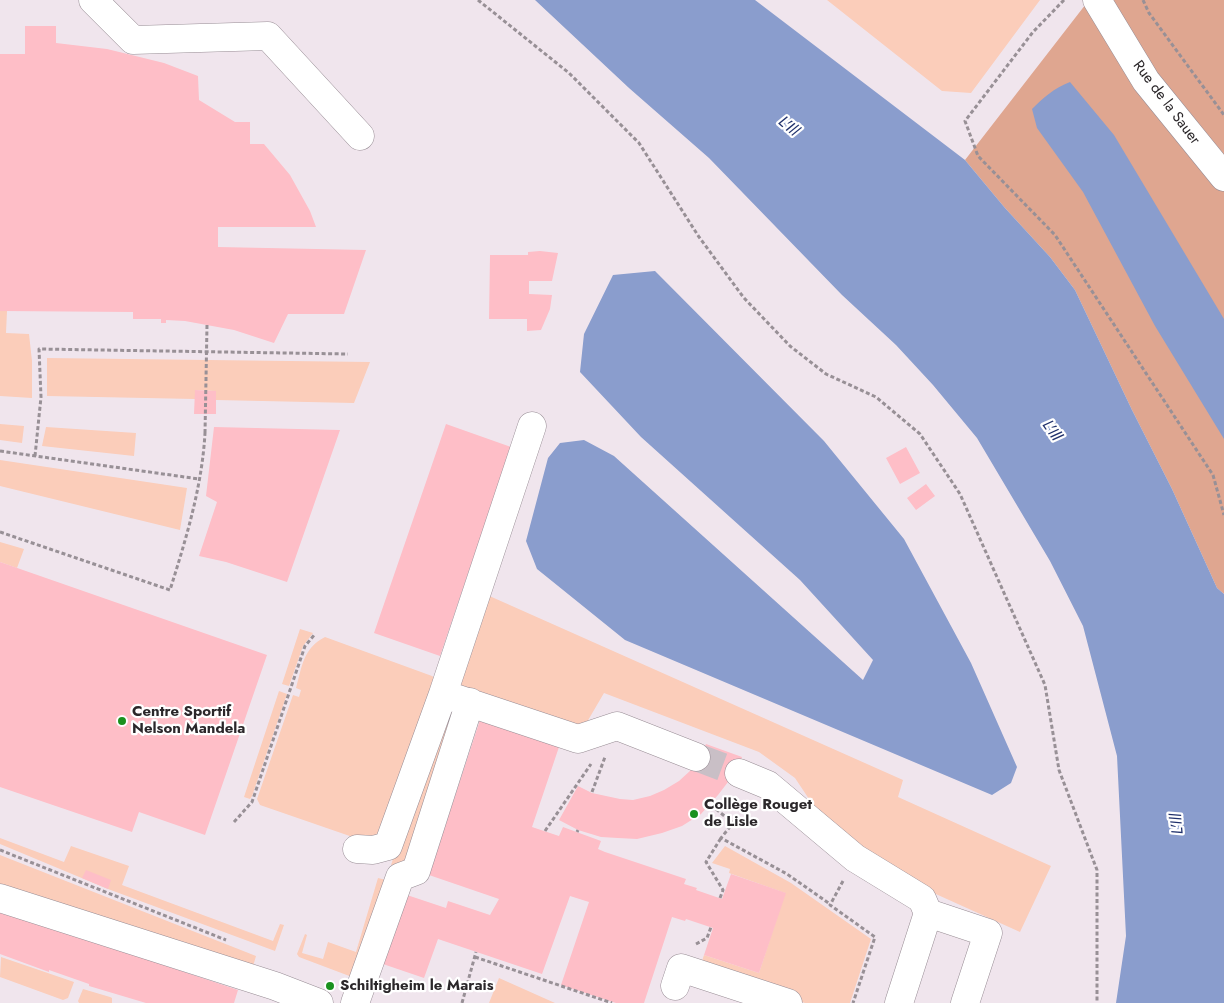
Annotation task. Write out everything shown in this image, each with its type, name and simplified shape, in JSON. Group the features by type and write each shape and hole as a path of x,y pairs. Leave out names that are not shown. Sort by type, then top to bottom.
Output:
{"street":[{"path":"93,0 133,40 268,36 360,136"},
{"name":"Rue de la Sauer","path":"1097,0 1146,81 1224,177"},
{"path":"357,849 373,850 388,846 443,694 532,426"},
{"path":"443,694 578,738 618,726 696,756"},
{"path":"355,1003 400,877 416,871 470,702"},
{"path":"739,774 768,785 855,858 922,899 928,913 899,1003"},
{"path":"0,898 272,995 319,1003"},
{"path":"928,913 988,933 965,1003"},
{"path":"681,967 788,1003"}],"path":[{"path":"478,0 569,73 640,143 700,237 744,298 790,346 826,374 876,397 920,434 960,494 1045,685 1059,770 1097,870 1097,1003"},
{"path":"1064,0 1033,32 965,121 978,156 1055,235 1208,467 1213,475 1224,515"},
{"path":"1143,0 1149,13 1224,115"},
{"path":"0,532 170,590 189,531 204,454 207,325"},
{"path":"36,456 40,397 39,349 348,354"},
{"path":"0,451 199,479"},
{"path":"234,822 252,802 305,646 315,634"},
{"path":"545,831 595,758"},
{"path":"711,805 733,823 706,862 723,890 720,898"},
{"path":"721,838 787,874 875,937 853,1003"},
{"path":"0,850 227,941"},
{"path":"830,905 855,858"},
{"path":"681,967 707,938 711,927"},
{"path":"462,1003 476,952"},
{"path":"475,958 612,1003"}],"shaded area":[{"path":"827,0 1040,0 971,93 942,91"},
{"path":"1089,0 1224,0 1224,594 1217,588 1172,489 1075,290 1050,257 1005,208 965,160"},
{"path":"0,311 7,311 6,333 29,334 32,361 32,398 0,396"},
{"path":"47,358 370,362 354,403 216,400 215,391 195,390 195,399 47,396"},
{"path":"0,424 24,426 22,443 0,440"},
{"path":"46,427 136,433 134,456 42,446"},
{"path":"0,460 187,488 180,530 0,486"},
{"path":"0,542 24,549 17,568 0,562"},
{"path":"485,594 903,780 898,797 1051,866 1020,932 867,863 827,826 795,778 759,752 604,693 580,734 452,690"},
{"path":"300,629 313,633 303,646 289,686 282,684"},
{"path":"325,637 432,676 438,681 385,840 370,843 260,805 257,799 293,695 299,697 301,690 296,688 304,659 312,647"},
{"path":"279,691 287,694 250,799 244,797"},
{"path":"448,700 460,704 402,868 391,865"},
{"path":"0,838 64,862 71,846 129,866 122,885 273,941 280,924 284,925 275,951 108,889 0,844"},
{"path":"725,846 791,883 871,939 850,1003 805,1003 700,967 704,955 759,973 785,893 729,873 730,869 712,863"},
{"path":"0,855 256,956 252,970 0,889"},
{"path":"378,878 386,880 352,977 299,957 297,954 305,934 307,935 302,953 323,959 328,942 356,952"},
{"path":"1,957 74,982 68,998 63,1000 0,977"},
{"path":"499,978 555,1003 489,1003"},
{"path":"83,989 110,997 112,998 112,1003 79,1003 78,1001"}],"water":[{"name":"L'Ill","path":"535,0 755,0 965,160 1005,208 1050,257 1075,290 1172,489 1217,588 1224,594 1224,1003 1116,1003 1126,936 1117,756 1083,626 1050,561 977,438 933,385 896,345 842,295 709,158 629,88"},
{"path":"1070,82 1114,135 1224,319 1224,439 1155,326 1083,192 1037,128 1032,109 1049,94"},
{"path":"655,271 824,441 904,539 971,663 1017,767 1011,783 992,795 625,640 537,569 526,541 548,458 560,443 584,440 614,456 863,680 873,660 800,580 641,437 580,372 584,334 613,275"}],"building":[{"path":"25,26 56,26 56,43 107,49 164,63 198,76 199,100 235,122 250,122 250,144 264,144 290,175 310,211 316,227 218,227 218,247 366,250 344,314 288,314 274,343 234,330 185,321 166,320 166,323 161,323 161,319 133,319 133,312 0,311 0,54 25,54"},
{"path":"528,252 558,253 552,281 529,281 529,294 552,295 550,309 541,330 527,331 527,319 489,319 490,255 528,255"},
{"path":"195,390 216,391 216,414 194,414"},
{"path":"446,424 511,447 440,656 374,633"},
{"path":"214,427 340,430 287,582 226,562 199,556 217,502 206,496"},
{"path":"906,447 920,473 900,484 886,458"},
{"path":"926,484 935,496 916,510 907,498"},
{"name":"Centre Sportif Nelson Mandela","path":"0,562 267,655 205,835 139,812 132,832 0,787"},
{"path":"481,717 560,744 532,827 559,836 563,827 601,841 598,849 686,879 684,884 722,899 731,874 786,893 759,973 704,955 713,928 686,919 685,921 672,917 644,1003 616,1003 561,985 589,902 570,896 542,974 438,939 424,978 380,963 407,895 446,908 448,901 490,915 499,899 429,875"},
{"path":"706,744 742,757 738,769 718,795 701,814 682,826 637,839 601,837 578,830 559,820 578,786 592,793 633,800 664,790 679,781 691,770 701,756"},
{"path":"86,870 111,880 108,889 82,878"},
{"path":"0,910 238,990 234,1003 146,1003 89,986 89,984 0,954"}],"tunnel":[{"path":"696,757 739,773"}],"place":[{"name":"Centre Sportif Nelson Mandela","path":"122,721"},
{"name":"Collège Rouget de Lisle","path":"694,814"},
{"name":"Schiltigheim le Marais","path":"330,986"}]}
